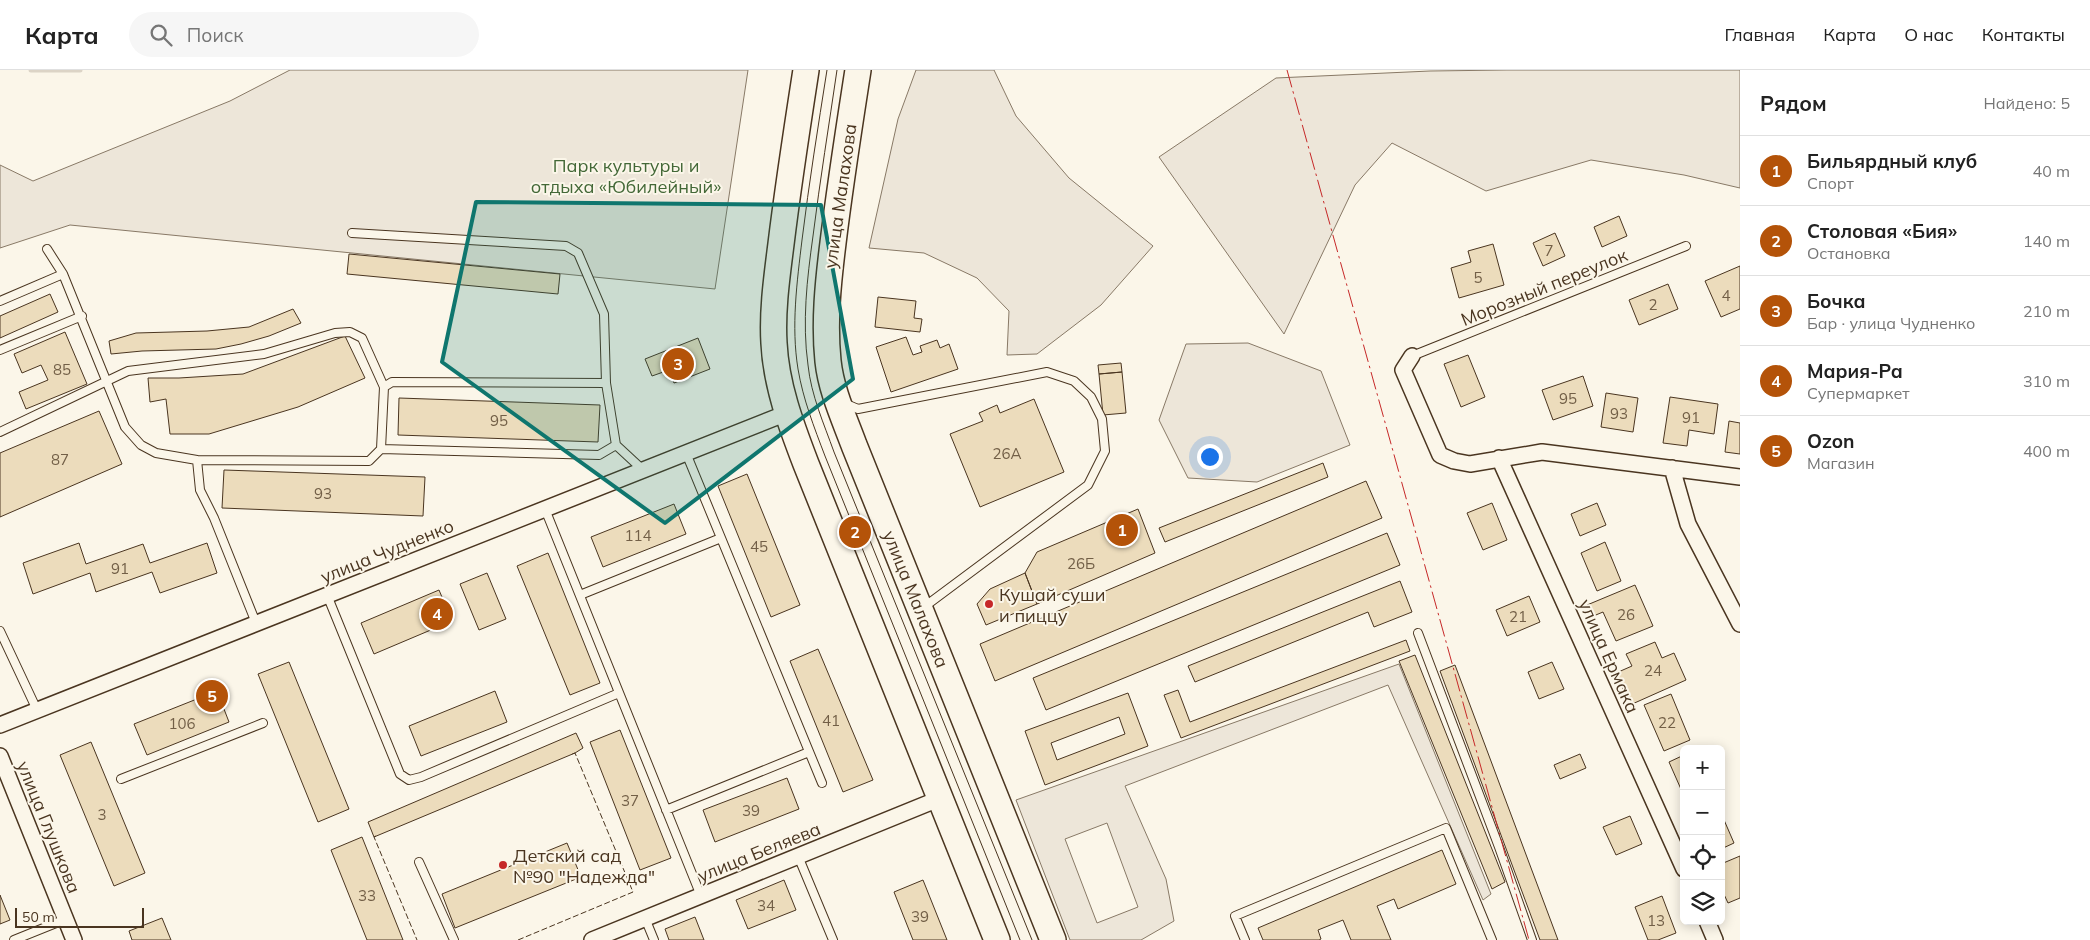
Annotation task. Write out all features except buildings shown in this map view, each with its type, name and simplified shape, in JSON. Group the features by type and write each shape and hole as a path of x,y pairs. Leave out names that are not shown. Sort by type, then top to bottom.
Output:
{"main road":[{"path":"806,70 786,198 775,303 774,342 778,373 787,412 806,464 997,940"},
{"name":"улица Малахова","path":"858,70 838,204 826,306 828,363 836,396 1053,940"}],"street":[{"path":"1412,356 1403,370 1440,455 1454,461 1470,464 1542,452 1740,477"},
{"name":"улица Чудненко","path":"0,725 787,412"},
{"name":"улица Ермака","path":"1499,458 1680,860"},
{"path":"1672,468 1688,524 1740,624"},
{"name":"улица Глушкова","path":"0,756 74,940"},
{"name":"улица Беляева","path":"592,940 941,798"},
{"path":"1708,925 1715,940"}],"lane":[{"path":"352,233 566,246 578,253 604,314 606,383 616,445 643,470"},
{"name":"Морозный переулок","path":"1412,356 1686,246"},
{"path":"0,432 108,382 128,371 264,354 334,333 350,332 362,338 384,387 381,448 370,461 197,460 156,453 141,445 125,428 108,382 82,316 64,274 47,249"},
{"path":"0,301 64,274"},
{"path":"0,350 82,316"},
{"path":"836,396 845,404 858,409 1047,372 1074,381 1091,397 1102,419 1105,451 1088,485 920,609"},
{"path":"384,387 392,382 606,383"},
{"path":"381,448 599,455 616,445"},
{"path":"686,453 822,783"},
{"path":"197,460 200,490 214,518 256,623"},
{"path":"545,509 701,896"},
{"path":"580,595 721,538"},
{"path":"327,595 400,774 408,780 421,777 619,693"},
{"path":"0,631 37,710"},
{"path":"1418,633 1532,940"},
{"path":"121,779 263,723"},
{"path":"666,810 809,752"},
{"path":"1245,940 1235,916 1446,828 1492,940"},
{"path":"798,856 833,940"},
{"path":"419,862 454,940"},
{"path":"645,918 654,940"},
{"path":"14,940 66,919"}],"highlighted area":[{"path":"476,202 821,205 853,379 665,523 442,362"}],"green space":[{"name":"Парк культуры и отдыха «Юбилейный»","path":"290,70 748,70 715,289 70,225 0,248 0,165 33,181 230,101"},
{"path":"916,70 994,70 1016,116 1069,178 1153,246 1101,305 1037,354 1007,355 1009,311 977,278 924,253 869,248 898,119"},
{"path":"1740,70 1740,188 1684,175 1591,160 1486,191 1392,143 1355,185 1284,334 1159,157 1276,78 1430,71"},
{"path":"1248,343 1321,371 1350,445 1257,482 1188,478 1159,420 1186,344"},
{"path":"1399,664 1491,894 1483,900 1388,685 1125,786 1166,879 1174,921 1141,940 1070,940 1016,800","holes":["1107,823 1138,907 1097,923 1065,839"]}],"waterway":[{"path":"31,70 80,70"}],"tram line":[{"path":"827,70 802,240 797,288 795,337 800,380 809,413 825,456 1020,940"},
{"path":"837,70 807,284 805,333 812,387 834,452 1032,940"}],"fence":[{"path":"518,940 633,892 575,753 572,754"},
{"path":"376,836 374,837 417,940"}],"power":[{"path":"1287,70 1529,940"}],"place":[{"name":"Бочка","path":"678,364"},
{"name":"Бильярдный клуб","path":"1122,530"},
{"name":"Столовая «Бия»","path":"855,532"},
{"name":"Кушай суши и пиццу","path":"989,604"},
{"name":"Мария-Ра","path":"437,614"},
{"name":"Ozon","path":"212,696"},
{"name":"Детский сад №90 \"Надежда\"","path":"503,865"}]}
